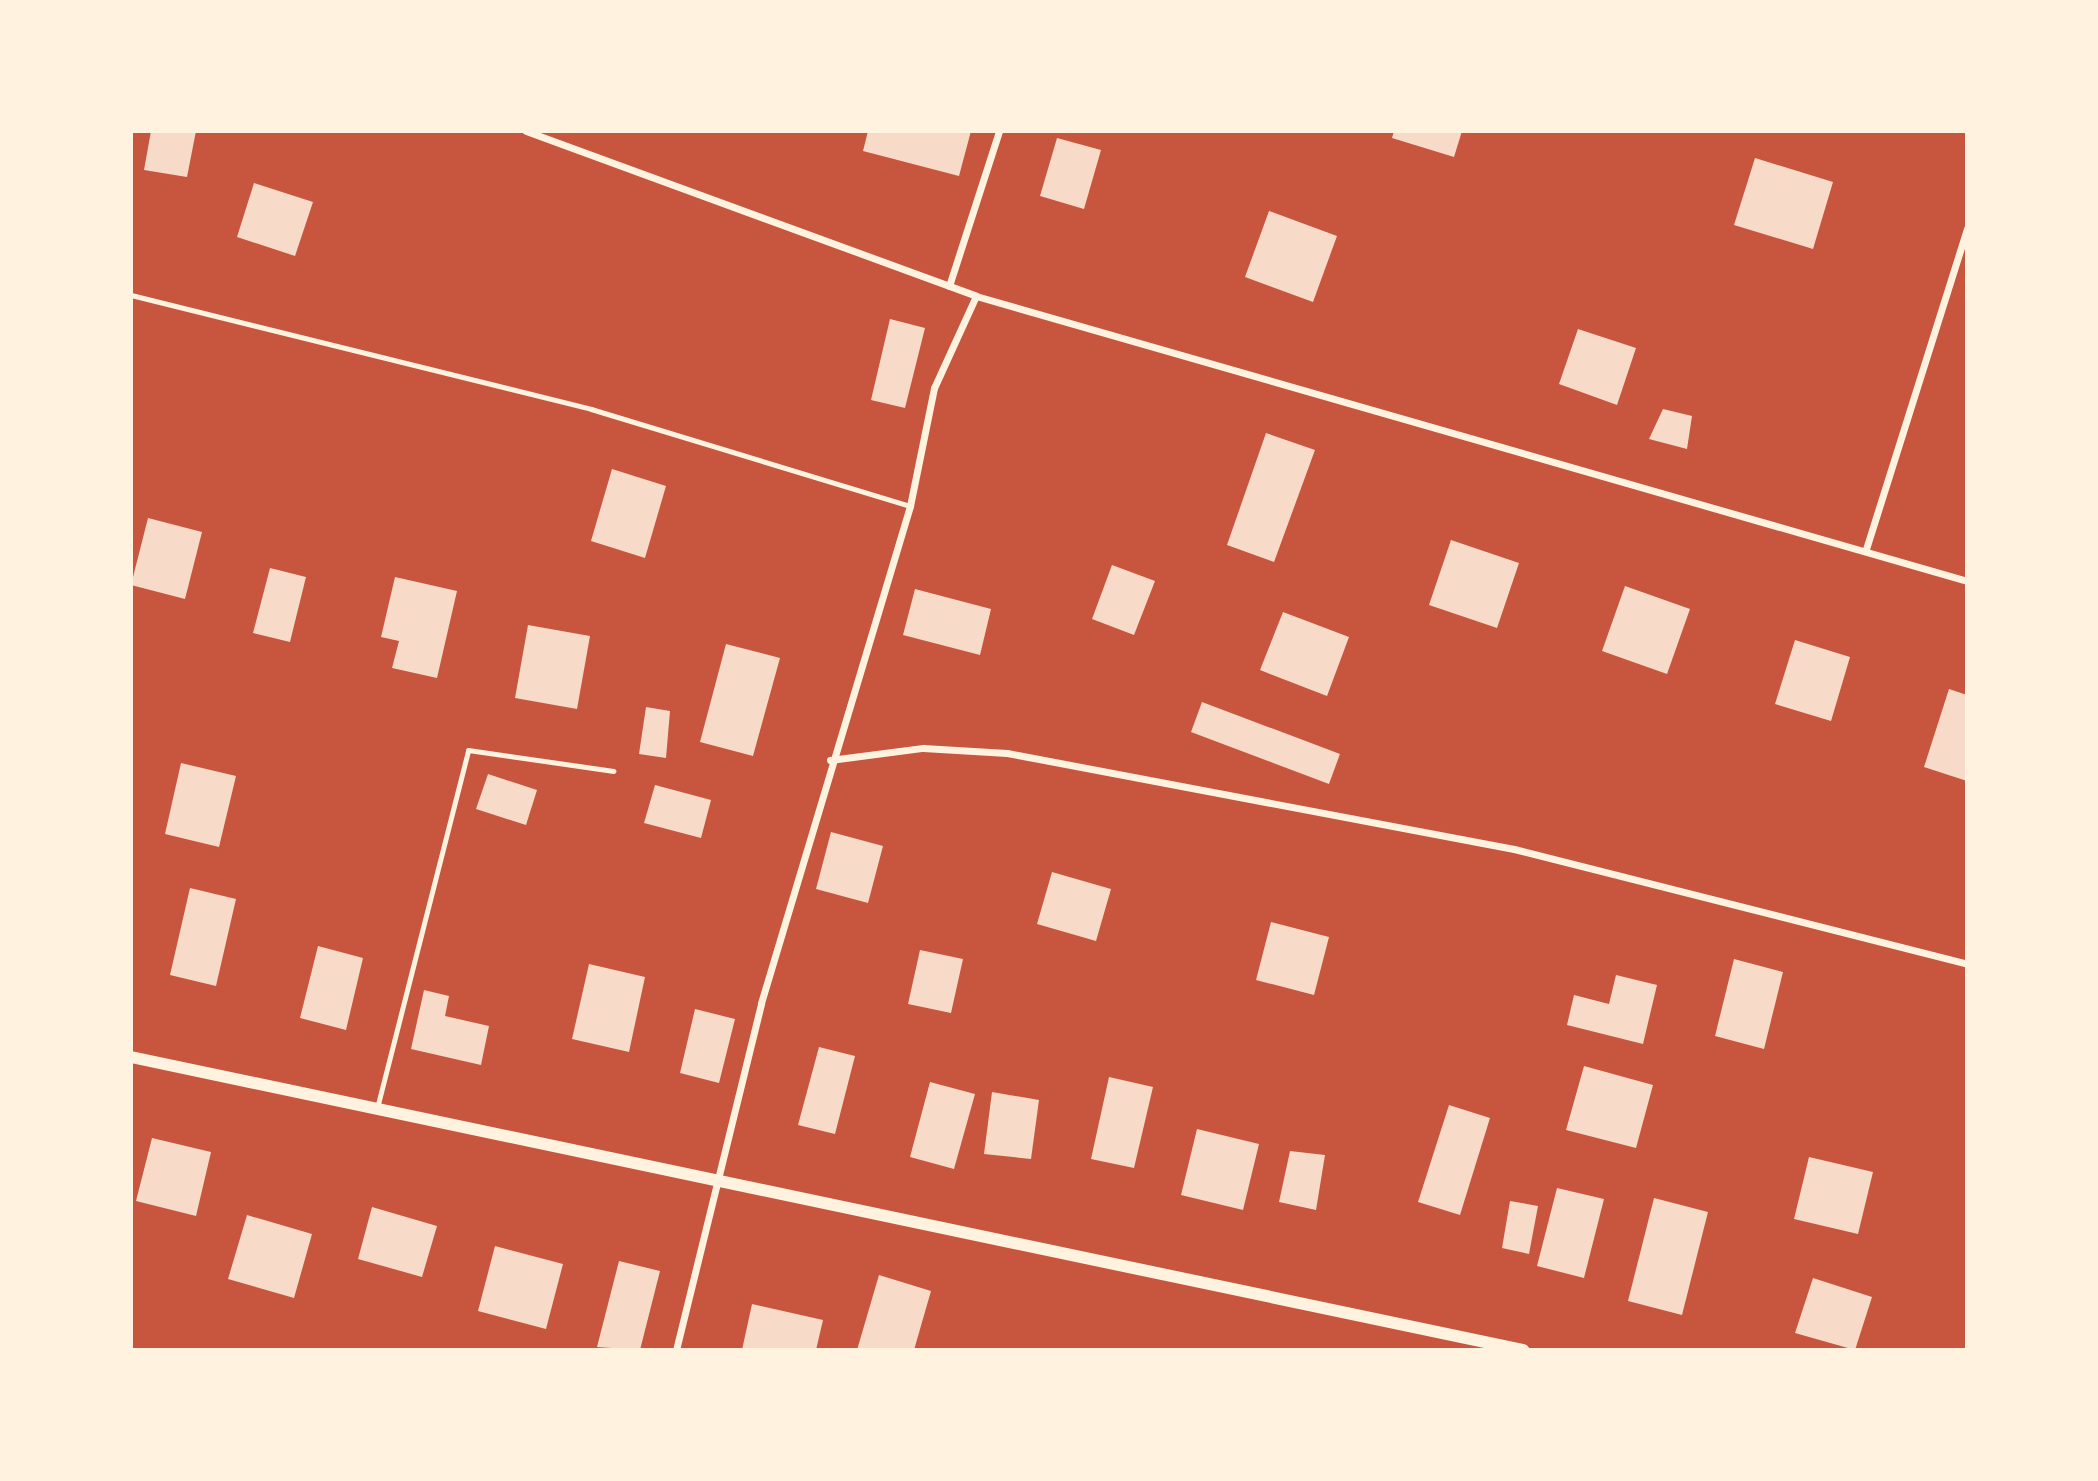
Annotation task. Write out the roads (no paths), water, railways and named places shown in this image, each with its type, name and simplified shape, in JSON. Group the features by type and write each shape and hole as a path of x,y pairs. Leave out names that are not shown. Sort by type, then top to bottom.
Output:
{"street":[{"path":"526,131 976,296 1866,549 1967,581"},
{"path":"949,286 999,131"},
{"path":"1866,549 1967,228"},
{"path":"676,1350 761,1003 830,760 910,506 934,388 976,296"},
{"path":"830,760 923,748 1007,753 1514,849 1967,964"},
{"path":"131,1057 1523,1350"}],"lane":[{"path":"131,295 591,409 910,506"},
{"path":"377,1108 468,750 613,771"}]}
